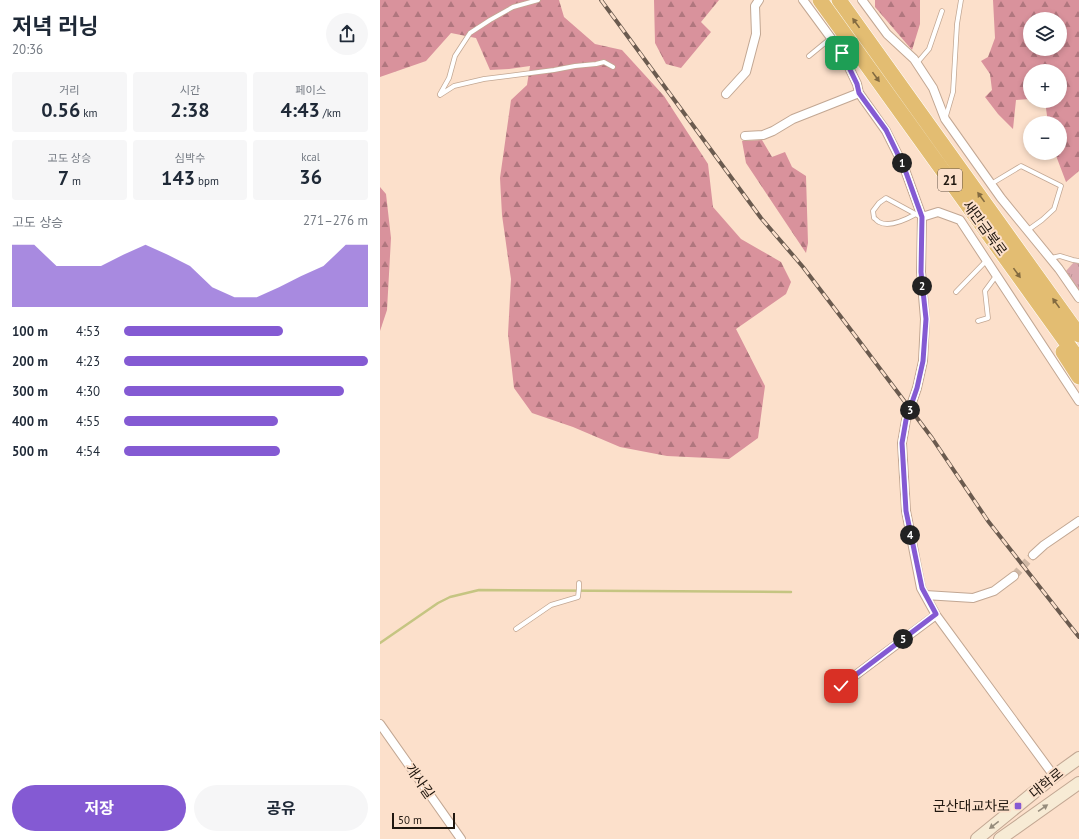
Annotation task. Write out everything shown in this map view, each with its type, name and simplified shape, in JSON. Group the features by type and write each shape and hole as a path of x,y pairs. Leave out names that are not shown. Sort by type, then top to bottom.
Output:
{"highway":[{"name":"새만금북로","path":"820,0 1079,360"},
{"name":"새만금북로","path":"839,0 1077,331"},
{"path":"1038,302 1054,338 1079,377"}],"street":[{"path":"726,94 746,72 756,34 755,6 759,0"},
{"path":"803,0 842,53 857,84 859,93 886,130 904,167 919,216 921,272 926,319 923,361 917,388 906,420 902,443 906,511 922,588 936,614 1054,776"},
{"path":"862,0 887,34 914,59 933,88 945,119 991,184 1050,258 1079,298"},
{"path":"745,136 763,135 794,119 859,93"},
{"path":"919,216 938,212 960,220 1079,401"},
{"path":"1033,555 1044,545 1079,521"},
{"path":"926,595 973,598 994,592 1014,576"},
{"path":"841,686 936,614"},
{"name":"개사길","path":"380,724 461,839"},
{"name":"대학로","path":"977,839 1054,776 1079,758"},
{"name":"대학로","path":"1000,839 1079,783"}],"lane":[{"path":"538,0 514,7 470,33 455,56 449,78 440,95 454,86 484,79 604,62 613,67"},
{"path":"945,119 953,92 957,24 961,0"},
{"path":"917,64 929,49 942,11"},
{"path":"809,56 831,38"},
{"path":"991,184 1021,166 1061,186 1054,209 1028,231"},
{"path":"886,198 919,216 891,223 880,223 874,218 873,211 879,203 886,198"},
{"path":"1050,258 1060,256 1079,261"},
{"path":"956,292 986,261"},
{"path":"978,321 988,318 984,291 996,276"},
{"path":"516,630 551,605 578,597 579,586"}],"green space":[{"path":"380,0 559,0 564,17 595,44 622,50 664,96 708,164 713,207 741,239 781,262 791,282 786,294 736,329 765,386 758,438 729,459 667,456 620,447 573,427 532,413 514,388 508,334 511,279 502,215 500,178 511,100 527,85 530,66 490,70 476,38 451,33 426,61 380,77"},
{"path":"654,0 719,0 701,22 711,32 681,68 666,64 655,43"},
{"path":"875,0 920,0 920,24 912,50 875,7"},
{"path":"993,0 1079,0 1079,171 1066,182 1058,160 1067,160 1067,116 1047,116 1046,108 1067,108 1067,64 1023,64 1023,100 1016,100 1013,129 998,114 985,97 992,90 990,74 981,61 988,57 995,38"},
{"path":"762,140 772,157 785,152 792,167 806,176 808,243 806,253 746,163 742,141"},
{"path":"380,187 386,194 391,238 387,310 380,331"},
{"path":"1074,262 1079,264 1079,290 1066,271"}],"waterway":[{"path":"380,643 438,603 450,597 479,590 791,592"}],"tunnel":[{"path":"1014,576 1033,555"}],"railway":[{"path":"601,0 761,218 803,267 932,438 988,521 1079,637"}],"place":[{"name":"군산대교차로","path":"1018,806"}],"route":[{"path":"841,686 936,614 922,588 906,511 902,443 906,420 917,388 923,361 926,319 921,272 922,217 904,167 886,130 859,93 857,84 842,53"}]}
